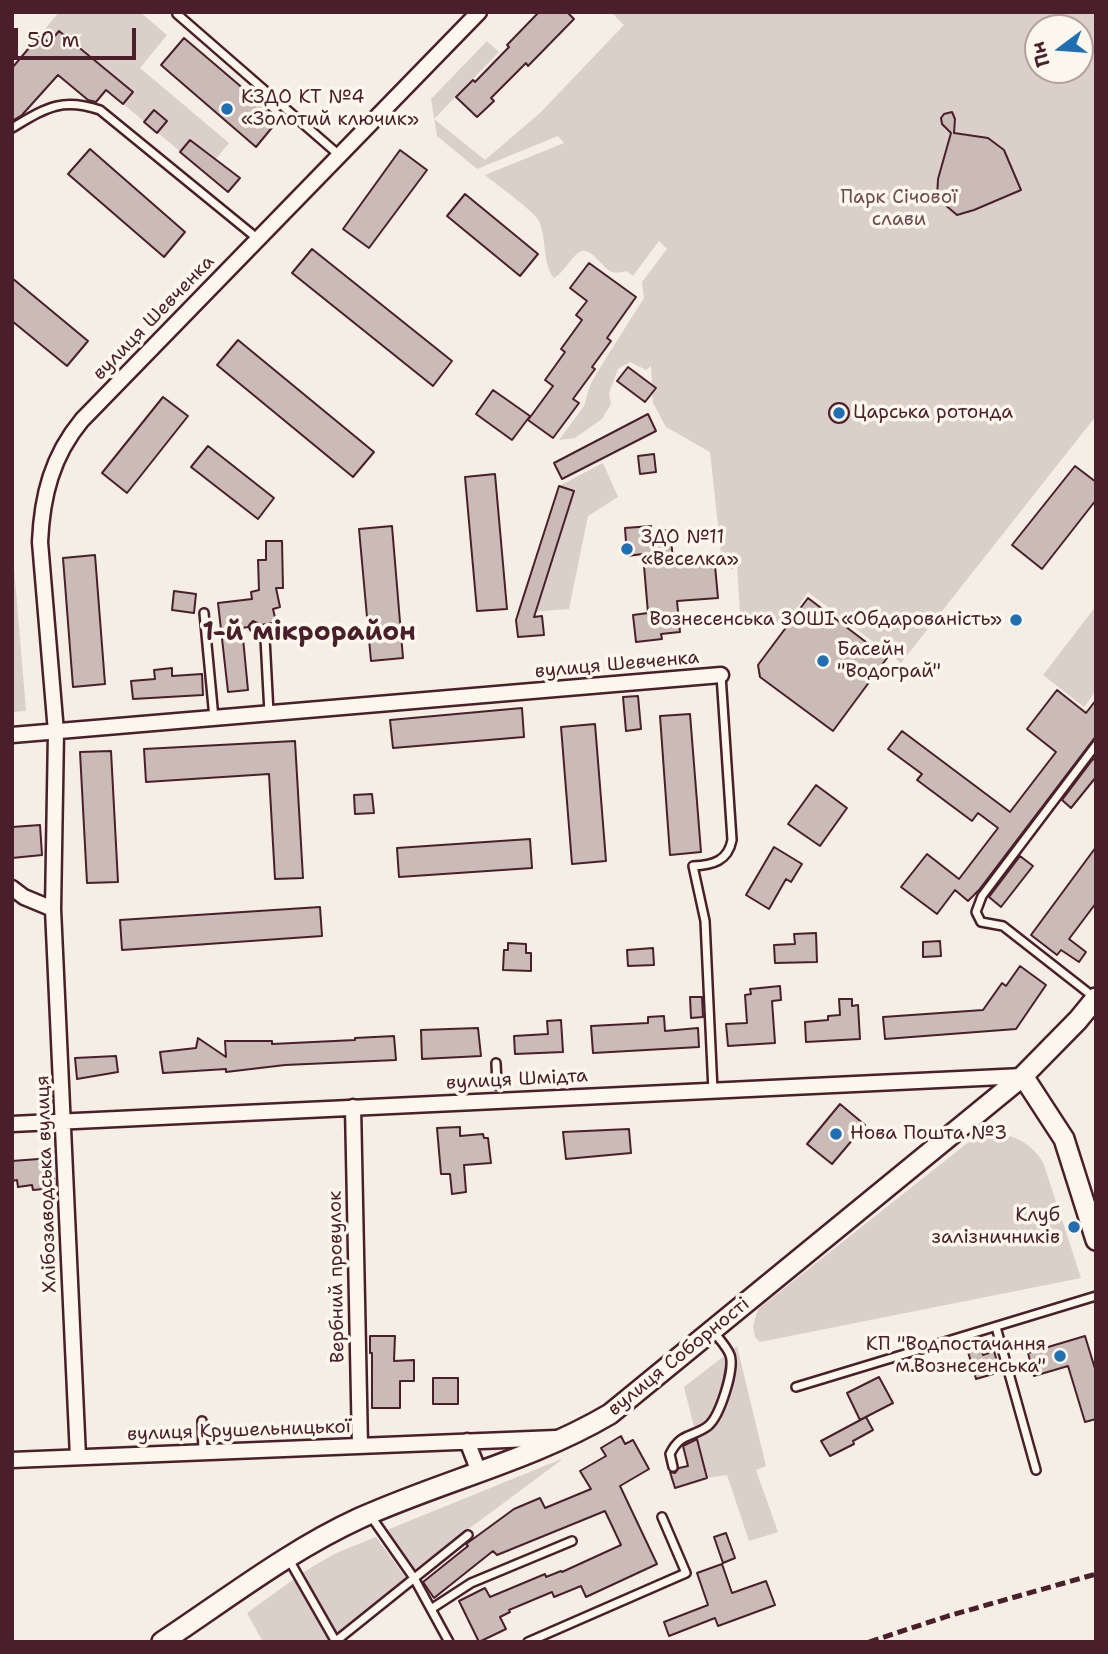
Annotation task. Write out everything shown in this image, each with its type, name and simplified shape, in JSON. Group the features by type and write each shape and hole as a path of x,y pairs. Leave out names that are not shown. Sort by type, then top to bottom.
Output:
{"main road":[{"name":"вулиця Соборності","path":"162,1642 330,1532 565,1437 610,1414 1023,1076 1096,998"},
{"path":"1023,1076 1064,1139 1095,1232"}],"street":[{"name":"вулиця Шевченка","path":"53,909 56,732 40,542 41,511 55,463 82,420 479,12"},
{"name":"вулиця Шевченка","path":"12,735 721,675"},
{"path":"12,888 24,897 53,909"},
{"name":"Хлібозаводська вулиця","path":"53,909 78,1457"},
{"name":"вулиця Шмідта","path":"12,1124 1023,1076"},
{"name":"Вербний провулок","path":"353,1107 360,1446"},
{"name":"вулиця Крушельницької","path":"12,1460 565,1437"},
{"path":"467,1441 479,1472"}],"lane":[{"path":"177,14 340,156"},
{"path":"12,128 57,105 79,103 100,110 258,239"},
{"path":"204,613 214,718"},
{"path":"254,627 265,638 269,714"},
{"path":"713,1091 705,921 694,866 717,863 730,848 732,840 721,675"},
{"path":"1096,745 982,896 976,912 981,922 1003,926 1096,998"},
{"path":"496,1063 497,1085"},
{"path":"796,1387 1096,1296"},
{"path":"996,1327 1036,1470"},
{"path":"673,1467 670,1454 676,1442 702,1430 714,1420 731,1374 729,1352 713,1331"},
{"path":"202,1421 203,1452"},
{"path":"369,1514 414,1578 449,1642"},
{"path":"528,1642 686,1573 662,1517"},
{"path":"288,1558 336,1641 468,1535"},
{"path":"431,1609 471,1583 572,1541"}],"green space":[{"path":"59,12 140,12 167,35 140,68 229,143 205,172 40,35"},
{"name":"Парк Січової слави","path":"611,12 1096,12 1096,416 901,663 808,592 787,622 741,627 737,566 732,570 721,553 710,452 666,427 653,403 651,366 646,370 630,362 618,369 609,393 611,404 602,419 575,438 559,440 584,406 590,385 644,298 642,282 667,249 659,241 633,276 627,271 610,271 591,253 582,251 554,278 548,265 539,221 485,175 564,143 558,136 477,169 437,136 434,119 485,160 540,113 624,25"},
{"path":"487,41 499,52 434,119 431,99"},
{"path":"603,463 618,497 588,516 569,609 517,613 559,486"},
{"path":"12,544 26,711 12,712"},
{"path":"1096,606 1096,691 1084,707 1043,675"},
{"path":"998,1134 1024,1142 1043,1162 1081,1278 760,1342 755,1337 753,1326 758,1309 966,1144 982,1136"},
{"path":"737,1346 766,1466 756,1470 778,1532 749,1541 727,1475 707,1478 684,1387"},
{"path":"564,1458 415,1569 387,1530"},
{"path":"376,1537 406,1578 337,1634 302,1573 336,1553"},
{"path":"294,1579 329,1642 263,1642 247,1613"}],"building":[{"path":"539,12 567,12 574,19 528,66 526,63 491,98 494,101 477,117 456,97 473,80 475,82"},
{"path":"59,31 133,92 123,104 106,90 96,102 88,100 58,75 22,115 12,121 12,68 40,35 49,43"},
{"name":"КЗДО КТ №4 «Золотий ключик»","path":"184,38 279,119 256,147 161,65"},
{"path":"154,110 167,121 157,133 144,122"},
{"path":"952,112 955,119 954,133 988,138 1004,150 1021,190 957,215 937,198 938,179 951,133 942,124 941,118"},
{"path":"190,140 240,178 228,192 180,152"},
{"path":"90,149 185,232 164,257 68,174"},
{"path":"400,150 427,170 369,248 343,229"},
{"path":"465,194 538,254 520,276 447,216"},
{"path":"312,249 452,361 433,386 292,273"},
{"path":"589,263 636,297 607,338 611,341 573,399 579,403 553,438 528,420 553,386 545,380 565,352 561,349 582,320 576,315 587,301 570,288"},
{"path":"12,278 88,341 67,366 12,321"},
{"path":"238,340 374,452 353,477 217,365"},
{"path":"628,367 656,388 645,402 617,381"},
{"path":"493,390 530,416 512,440 476,414"},
{"path":"163,397 188,416 127,493 102,473"},
{"name":"Царська ротонда","path":"839,403 846,406 849,413 846,420 839,423 832,420 829,413 832,406"},
{"path":"648,414 656,431 562,479 554,463"},
{"path":"208,446 274,498 258,519 191,467"},
{"path":"654,454 656,472 640,474 638,456"},
{"path":"1075,466 1096,482 1096,500 1042,569 1012,545"},
{"path":"495,474 507,609 477,611 465,477"},
{"path":"559,486 574,491 534,617 542,616 544,635 518,637 516,620"},
{"path":"392,526 403,658 371,661 359,529"},
{"name":"ЗДО №11 «Веселка»","path":"651,526 651,532 670,530 673,559 714,555 718,598 677,601 680,632 661,634 662,639 636,642 633,615 648,613 643,554 627,556 625,528"},
{"path":"266,541 282,541 283,588 276,588 280,607 273,609 276,622 261,625 253,621 248,627 242,628 248,690 228,692 218,603 252,599 251,592 259,590 258,560 266,560"},
{"path":"95,555 105,684 73,687 63,558"},
{"path":"174,591 196,594 194,613 172,610"},
{"name":"Басейн \"Водограй\"","path":"808,598 887,658 833,731 760,677 758,665"},
{"path":"172,668 172,676 202,674 203,695 133,699 131,681 155,679 154,670"},
{"path":"1057,690 1086,713 1096,700 1096,736 979,890 968,901 955,890 937,914 901,887 927,854 959,879 998,828 978,813 972,821 917,780 922,774 888,749 902,731 1010,812 1056,752 1027,729"},
{"path":"638,696 641,729 626,731 623,697"},
{"path":"522,708 524,737 393,748 390,720"},
{"path":"690,714 701,852 670,855 660,716"},
{"path":"595,724 606,861 572,864 561,727"},
{"path":"295,741 303,878 275,879 269,774 146,782 144,749"},
{"path":"111,751 118,882 87,883 80,752"},
{"path":"1093,759 1096,761 1096,777 1071,808 1062,800"},
{"path":"816,785 847,808 820,846 788,824"},
{"path":"372,794 374,813 355,814 354,795"},
{"path":"40,825 42,855 12,858 12,827"},
{"path":"530,839 532,868 399,877 397,848"},
{"path":"774,847 802,864 791,882 786,879 769,909 746,895"},
{"path":"1096,847 1096,903 1069,939 1086,952 1079,962 1061,950 1057,955 1031,935"},
{"path":"1020,856 1033,866 1001,907 989,897"},
{"path":"320,907 322,936 122,950 120,920"},
{"path":"816,933 817,962 775,963 774,945 795,944 794,934"},
{"path":"940,941 941,956 923,957 923,942"},
{"path":"508,943 526,944 526,953 531,953 531,971 503,970 504,950 508,950"},
{"path":"653,948 654,965 628,966 627,950"},
{"path":"1020,966 1046,985 1016,1029 885,1039 883,1017 983,1010 1002,983 1006,986"},
{"path":"780,986 781,1000 772,1001 775,1043 728,1046 726,1024 747,1023 745,995 751,994 750,989"},
{"path":"690,997 702,997 703,1017 691,1018"},
{"path":"839,999 852,999 852,1006 858,1005 860,1039 806,1042 805,1022 828,1020 828,1016 840,1015"},
{"path":"664,1016 665,1031 698,1028 699,1047 593,1053 591,1026 648,1023 648,1017"},
{"path":"561,1020 563,1052 515,1054 514,1036 548,1034 547,1021"},
{"path":"478,1028 481,1056 422,1059 421,1030"},
{"path":"394,1036 396,1060 285,1065 226,1072 226,1069 163,1073 160,1052 196,1048 198,1038 226,1057 225,1041 272,1041 272,1044"},
{"path":"116,1056 118,1072 77,1079 75,1058"},
{"name":"Нова Пошта №3","path":"840,1104 865,1125 832,1164 807,1144"},
{"path":"460,1127 460,1136 483,1134 484,1138 488,1138 491,1163 464,1165 466,1192 452,1194 450,1174 441,1174 437,1128"},
{"path":"629,1129 631,1153 566,1159 563,1132"},
{"path":"52,1158 55,1188 33,1190 32,1185 18,1187 17,1180 12,1181 12,1161"},
{"path":"370,1336 395,1336 394,1361 414,1360 414,1381 400,1381 400,1408 372,1408"},
{"path":"1085,1336 1096,1372 1096,1419 1085,1422 1068,1366 1034,1376 1028,1353"},
{"path":"979,1341 983,1355 994,1351 1000,1372 976,1379 966,1345"},
{"path":"879,1377 893,1403 860,1420 847,1393"},
{"path":"433,1378 458,1378 458,1404 433,1404"},
{"path":"866,1417 873,1430 853,1441 854,1444 830,1456 821,1441"},
{"path":"621,1436 625,1444 633,1440 649,1469 620,1486 657,1564 586,1597 581,1586 554,1597 552,1592 509,1610 510,1612 500,1617 506,1629 479,1642 459,1601 485,1588 490,1597 545,1574 546,1577 562,1572 621,1545 605,1511 497,1555 493,1551 434,1598 423,1582 468,1546 466,1544 514,1509 540,1498 545,1508 591,1489 580,1471 606,1456 601,1448"},
{"path":"697,1439 707,1478 675,1488 670,1472 675,1473 679,1468 688,1466 683,1446"},
{"path":"726,1533 735,1558 723,1563 714,1537"},
{"path":"722,1564 732,1593 766,1581 775,1605 718,1626 715,1618 669,1636 664,1622 708,1605 697,1573"}],"railway":[{"path":"869,1642 948,1616 1096,1574"}],"place":[{"name":"КЗДО КТ №4 «Золотий ключик»","path":"227,109"},
{"name":"Царська ротонда","path":"839,413"},
{"name":"ЗДО №11 «Веселка»","path":"627,549"},
{"name":"Вознесенська ЗОШІ «Обдарованість»","path":"1016,620"},
{"name":"Басейн \"Водограй\"","path":"823,661"},
{"name":"Нова Пошта №3","path":"836,1134"},
{"name":"Клуб залізничників","path":"1074,1227"},
{"name":"КП \"Водпостачання м.Вознесенська\"","path":"1060,1356"}],"district":[{"name":"1-й мікрорайон","path":"309,633"}]}
